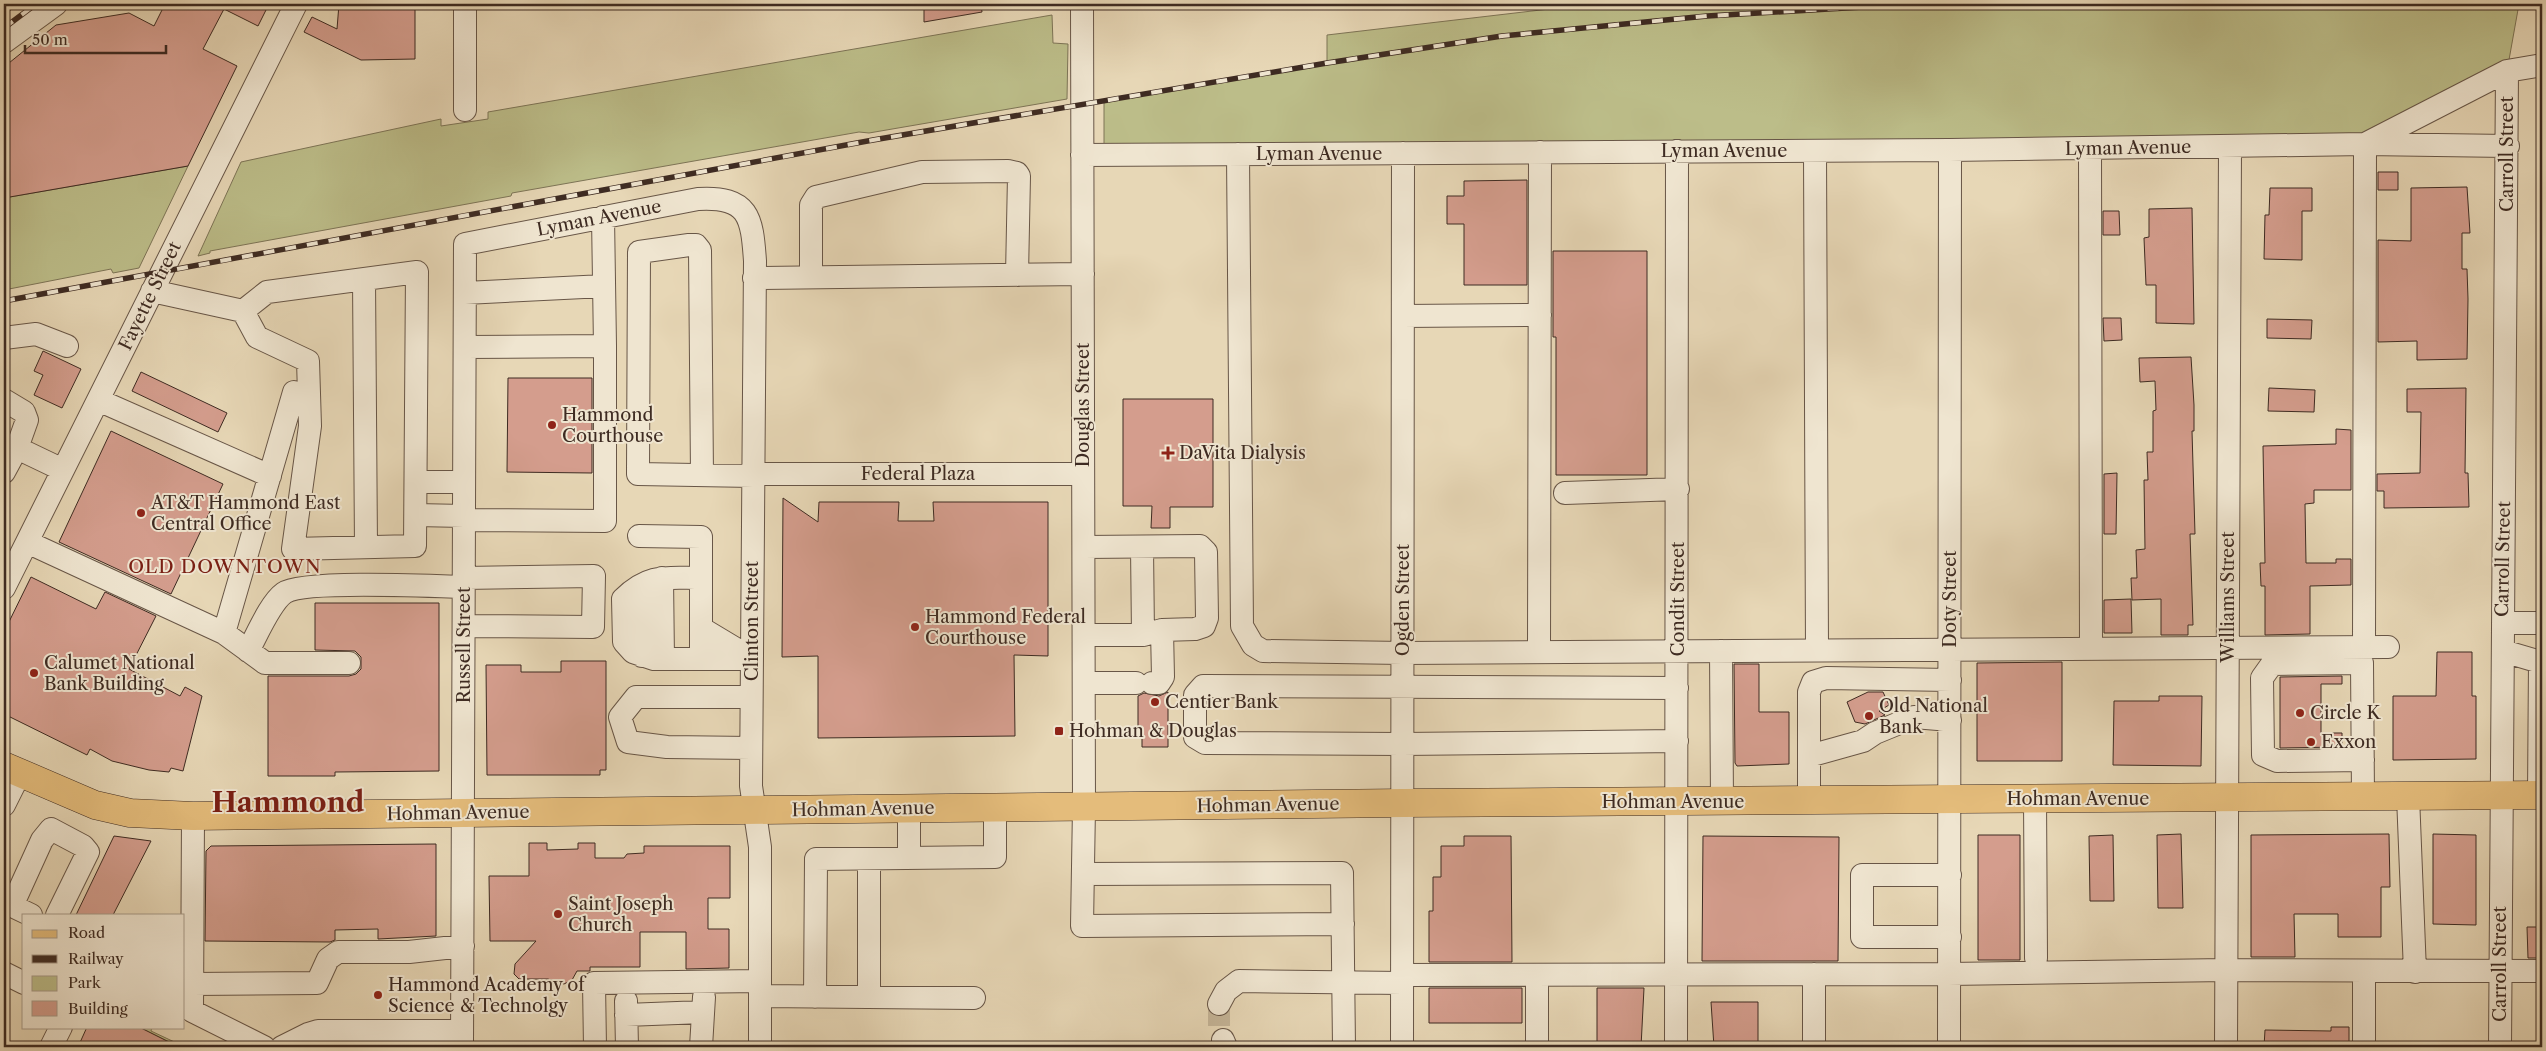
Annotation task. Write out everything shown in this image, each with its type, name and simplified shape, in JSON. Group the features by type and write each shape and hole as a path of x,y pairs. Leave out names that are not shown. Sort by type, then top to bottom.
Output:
{"main road":[{"name":"Hohman Avenue","path":"12,769 95,805 130,813 192,816 1402,803 2541,795"}],"street":[{"path":"4,42 56,4"},
{"name":"Fayette Street","path":"5,582 27,542 296,4"},
{"path":"465,4 465,110"},
{"name":"Douglas Street","path":"1082,4 1084,547 1082,926 1342,924"},
{"name":"Lyman Avenue","path":"2365,144 2507,71 2542,65"},
{"name":"Carroll Street","path":"2500,1047 2502,651 2508,146 2507,71"},
{"path":"2364,647 2365,144"},
{"name":"Lyman Avenue","path":"1082,155 1950,150 2365,144 2508,146"},
{"name":"Williams Street","path":"2226,1047 2230,147"},
{"path":"2090,148 2091,648"},
{"name":"Doty Street","path":"1949,1047 1950,150"},
{"name":"Condit Street","path":"1676,1047 1678,651 1677,151"},
{"path":"1815,151 1817,650"},
{"path":"1539,652 1540,152"},
{"name":"Ogden Street","path":"1402,1047 1403,153"},
{"path":"1238,154 1242,626 1253,645 1263,651 1403,653 2388,647"},
{"path":"811,277 811,205 816,197 922,172 1008,171 1019,176 1017,275"},
{"name":"Lyman Avenue","path":"465,244 698,199 718,198 733,202"},
{"name":"Clinton Street","path":"733,202 749,216 752,227 754,278 751,786 760,847 760,1047"},
{"path":"416,515 605,521 603,217"},
{"name":"Russell Street","path":"462,1039 465,244"},
{"name":"Federal Plaza","path":"702,475 700,250 696,245 689,245 640,252 638,474 702,475 753,475 1083,474"},
{"path":"152,291 243,311 257,337 308,361 310,426 294,549 415,546 417,272 267,292 243,311"},
{"path":"754,278 1083,274"},
{"path":"364,279 366,547"},
{"path":"465,293 604,286"},
{"path":"1403,316 1540,315"},
{"path":"5,340 36,334 67,346"},
{"path":"465,348 605,346"},
{"path":"224,634 294,392"},
{"path":"4,400 24,412 27,420 14,438 4,472"},
{"path":"98,400 270,476"},
{"path":"14,438 63,470"},
{"path":"416,482 464,482"},
{"path":"1565,493 1678,489"},
{"path":"639,536 701,537 701,659"},
{"path":"27,542 224,634 265,663 349,663"},
{"path":"1084,547 1200,546 1206,552 1207,618 1204,626 1195,629 1084,635"},
{"path":"1084,683 1159,683 1163,677 1152,632 1142,547"},
{"path":"248,651 277,599 286,591 314,585 464,582 594,576 593,627 464,626"},
{"path":"647,583 701,578"},
{"path":"647,583 648,656"},
{"path":"647,583 648,656"},
{"path":"2503,623 2542,622"},
{"path":"701,628 751,659"},
{"path":"1721,651 1722,802"},
{"path":"2502,651 2540,662 2541,795"},
{"path":"648,656 751,659"},
{"path":"2363,760 2277,761 2263,755 2262,678 2272,664 2362,663 2363,760 2363,796"},
{"path":"1809,801 1809,692 1813,682 1826,678 1950,680"},
{"path":"2228,680 2262,678"},
{"path":"1677,688 1203,686 1195,695 1195,737 1205,743 1402,744 1677,740"},
{"path":"751,697 636,697 620,717 628,742 667,747 751,748"},
{"path":"1809,756 1863,742 1875,733 1914,716 1950,720"},
{"path":"2227,735 2263,733"},
{"path":"2292,761 2292,797"},
{"path":"4,805 12,769"},
{"path":"2408,796 2415,972"},
{"path":"2035,799 2036,958"},
{"path":"909,808 909,858"},
{"path":"815,997 816,859 995,857 995,808"},
{"path":"192,816 188,951 192,984 192,1012 264,1047"},
{"path":"16,907 42,840 51,829 83,846 88,852 57,914"},
{"path":"869,859 869,997"},
{"path":"1083,874 1342,873 1344,1047"},
{"path":"1950,875 1862,875 1862,937 1950,937"},
{"path":"192,984 317,982 328,959 338,952 409,952 463,946"},
{"path":"1219,1004 1226,991 1239,981 1343,982 1537,975 1949,974 2226,970 2364,972 2542,971"},
{"path":"2364,972 2364,1047"},
{"path":"4,973 22,983"},
{"path":"1814,974 1814,1047"},
{"path":"1537,975 1537,1047"},
{"path":"701,1047 704,981"},
{"path":"595,1047 594,983 704,981 815,997 974,998"},
{"path":"626,982 627,1047"},
{"path":"626,1015 703,1012"},
{"path":"51,1047 60,1028"},
{"path":"282,1047 308,1034 318,1032 462,1039"}],"green space":[{"path":"1592,4 2519,4 2507,71 2365,144 1104,155 1104,102 1327,63 1327,35"},
{"path":"1052,15 1053,43 1068,44 1067,99 869,133 859,132 512,193 511,196 210,251 210,253 198,256 241,162 441,119 441,126 488,119 488,112"},
{"path":"188,166 139,268 113,273 111,269 4,290 4,198"},
{"path":"141,1028 152,1028 151,1031 185,1047 179,1047"}],"building":[{"path":"165,4 269,4 258,26 224,9 203,49 237,66 188,166 4,198 4,67 56,25 129,13 154,26"},
{"path":"339,4 415,4 415,59 361,60 304,32 312,17 337,29"},
{"path":"924,4 981,4 982,12 924,22"},
{"path":"2378,172 2398,172 2398,190 2378,190"},
{"path":"1527,180 1527,285 1464,285 1464,224 1447,224 1447,196 1464,196 1464,181"},
{"path":"2467,187 2470,233 2462,233 2462,269 2467,269 2467,359 2417,360 2417,341 2378,342 2378,240 2411,241 2411,188"},
{"path":"2270,188 2312,188 2312,211 2302,211 2302,260 2264,259 2265,215 2269,215"},
{"path":"2192,208 2194,324 2156,323 2156,285 2146,285 2144,238 2149,237 2149,209"},
{"path":"2103,211 2119,211 2120,235 2103,235"},
{"path":"1553,251 1647,251 1647,475 1556,475 1556,337 1553,337"},
{"path":"2103,318 2121,318 2122,340 2104,341"},
{"path":"2267,319 2312,320 2311,339 2267,338"},
{"path":"43,351 81,369 62,408 34,395 43,375 34,371"},
{"path":"2191,357 2194,405 2194,431 2192,431 2195,534 2190,534 2193,625 2188,625 2188,635 2161,635 2161,599 2132,600 2131,578 2137,578 2136,550 2145,549 2144,480 2148,480 2147,452 2153,452 2153,411 2156,410 2155,381 2140,382 2139,358"},
{"path":"141,372 227,413 218,432 132,391"},
{"name":"Hammond Courthouse","path":"508,378 592,378 592,473 507,472"},
{"path":"2269,388 2315,390 2314,412 2268,411"},
{"path":"2466,388 2465,473 2468,473 2469,507 2384,508 2384,491 2377,491 2377,474 2420,473 2421,412 2407,412 2407,389"},
{"name":"DaVita Dialysis","path":"1123,399 1213,399 1213,507 1170,507 1170,528 1151,528 1152,506 1123,506"},
{"path":"2336,429 2351,430 2351,490 2314,490 2314,503 2305,504 2306,563 2336,563 2336,559 2351,559 2351,585 2310,586 2310,634 2265,635 2265,586 2261,586 2260,563 2265,563 2263,446 2336,444"},
{"name":"AT&T Hammond East Central Office","path":"111,431 223,484 171,594 59,542"},
{"path":"2117,473 2116,534 2104,534 2104,474"},
{"name":"Hammond Federal Courthouse","path":"783,498 818,522 819,502 899,502 898,521 934,521 933,502 1048,502 1048,656 1014,655 1015,736 818,738 818,656 782,657"},
{"path":"31,577 96,609 105,592 156,616 129,669 180,696 185,687 202,696 183,771 171,768 169,772 149,770 112,761 90,749 87,755 4,714 4,632"},
{"path":"2131,599 2132,633 2104,633 2104,600"},
{"path":"315,603 439,603 439,771 335,772 335,776 268,776 268,676 349,676 356,674 361,669 361,657 355,651 315,650"},
{"path":"2437,652 2472,652 2472,696 2476,696 2476,759 2393,760 2393,696 2436,696"},
{"path":"561,661 606,661 606,770 600,770 600,775 487,775 486,665 521,665 521,672 561,672"},
{"path":"2062,662 2062,761 1977,761 1977,663"},
{"path":"1734,664 1759,664 1759,712 1789,712 1789,764 1737,766 1735,763"},
{"path":"2342,676 2342,684 2321,684 2321,733 2342,733 2342,747 2280,748 2280,677"},
{"name":"Centier Bank","path":"1168,692 1168,747 1142,747 1142,726 1138,726 1138,696 1144,693 1159,696"},
{"name":"Old National Bank","path":"1868,692 1883,692 1889,705 1879,711 1885,715 1865,724 1855,722 1847,702"},
{"path":"2159,696 2202,696 2201,766 2113,765 2114,701 2159,701"},
{"path":"2181,834 2183,908 2158,908 2157,835"},
{"path":"2389,834 2390,887 2381,887 2381,937 2338,937 2338,914 2294,914 2295,957 2251,957 2251,835"},
{"path":"2433,834 2476,835 2476,925 2433,924"},
{"path":"1978,835 2020,835 2020,960 1978,960"},
{"path":"2113,835 2114,901 2090,901 2089,836"},
{"path":"114,836 151,841 114,914 76,914"},
{"path":"1464,836 1511,836 1512,962 1429,962 1429,911 1433,911 1433,877 1441,877 1441,846 1464,846"},
{"path":"1703,836 1839,837 1838,961 1702,961"},
{"path":"529,843 547,843 547,850 578,849 578,843 595,843 595,858 624,858 627,854 644,853 644,846 730,846 730,898 708,898 708,929 729,929 729,968 686,969 686,932 640,932 640,967 590,967 590,971 577,971 572,980 564,984 548,979 519,979 514,974 515,964 536,941 490,941 489,876 529,876"},
{"path":"436,844 436,936 378,939 378,929 335,930 335,940 330,942 205,941 206,851 211,846"},
{"path":"2527,927 2542,927 2542,958 2528,958"},
{"path":"1429,988 1522,988 1522,1023 1429,1023"},
{"path":"1597,988 1644,988 1641,1047 1597,1047"},
{"path":"1711,1002 1758,1002 1758,1047 1714,1047"},
{"path":"2331,1027 2349,1027 2349,1047 2264,1047 2265,1030 2331,1031"},
{"path":"87,1028 141,1028 179,1047 78,1047"}],"tunnel":[{"path":"1219,1004 1219,1031 1223,1040"}],"railway":[{"path":"4,12 14,4"},
{"path":"4,28 36,4"},
{"path":"4,301 873,140 1327,63 1502,36 1707,16 1914,4"}],"place":[{"name":"Hammond Courthouse","path":"552,425"},
{"name":"DaVita Dialysis","path":"1168,453"},
{"name":"AT&T Hammond East Central Office","path":"141,513"},
{"name":"Hammond Federal Courthouse","path":"915,627"},
{"name":"Calumet National Bank Building","path":"34,673"},
{"name":"Centier Bank","path":"1155,702"},
{"name":"Circle K","path":"2300,713"},
{"name":"Old National Bank","path":"1869,716"},
{"name":"Hohman & Douglas","path":"1059,731"},
{"name":"Exxon","path":"2311,742"},
{"name":"Saint Joseph Church","path":"558,914"},
{"name":"Hammond Academy of Science & Technolgy","path":"378,995"}],"district":[{"name":"OLD DOWNTOWN","path":"225,566"},
{"name":"Hammond","path":"288,802"}]}
